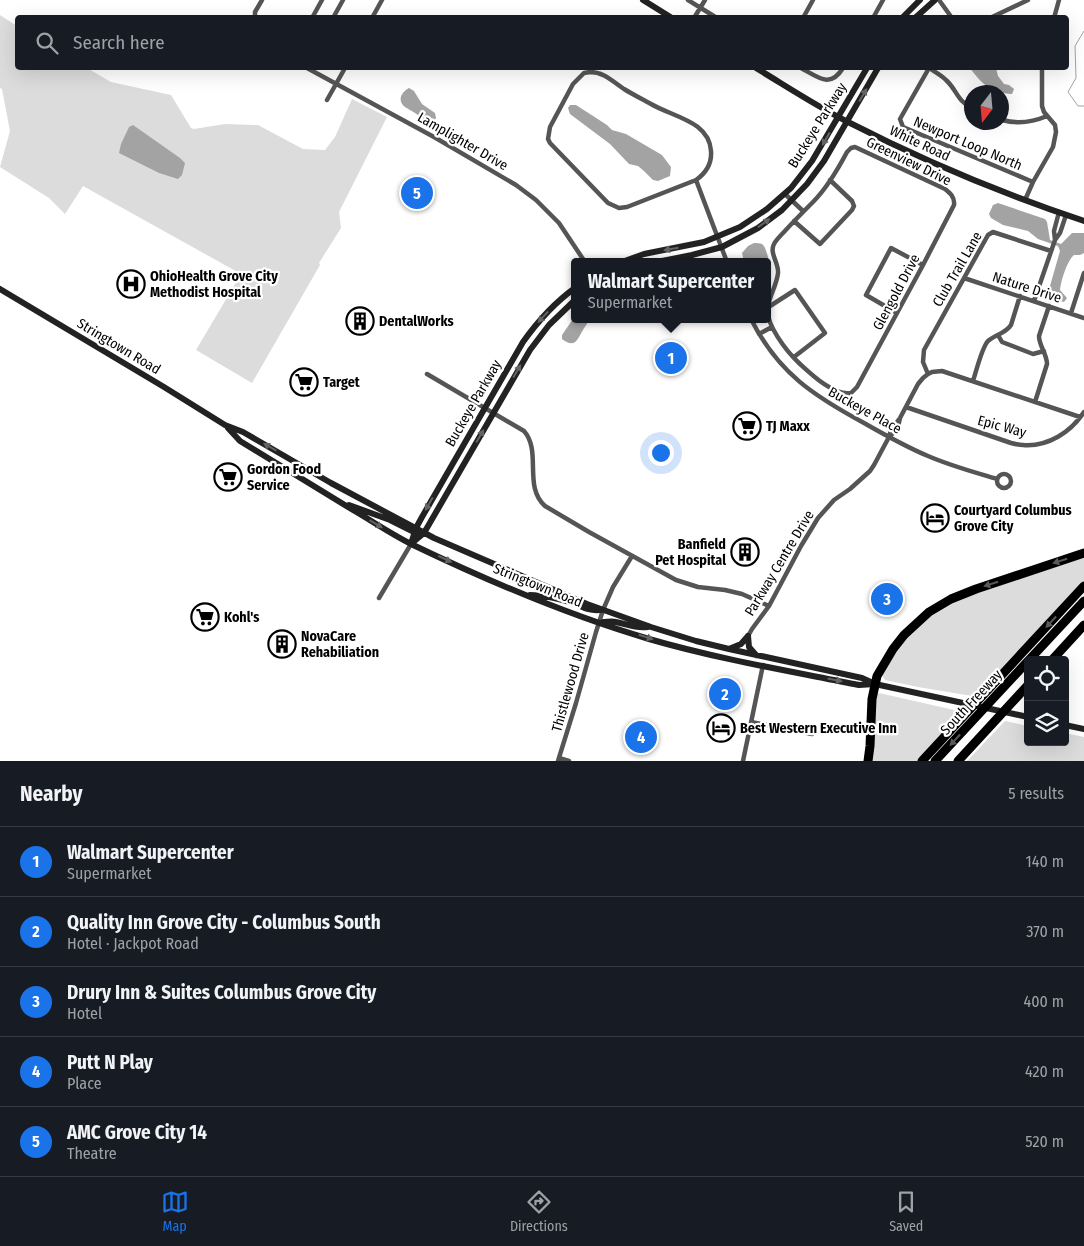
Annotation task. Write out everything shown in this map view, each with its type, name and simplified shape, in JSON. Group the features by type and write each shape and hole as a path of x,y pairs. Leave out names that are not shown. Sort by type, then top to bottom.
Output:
{"highway":[{"path":"868,761 872,699 875,684 880,669 904,635 929,612 951,599 1084,553"},
{"path":"922,761 1084,586"},
{"name":"South Freeway","path":"1034,656 1084,601"},
{"path":"1056,656 1084,625"},
{"name":"South Freeway","path":"935,761 1024,666"},
{"path":"958,761 1024,689"}],"main road":[{"path":"643,0 667,15"},
{"path":"905,15 920,0"},
{"path":"919,15 937,0"},
{"name":"White Road","path":"759,70 847,122 945,168 1084,221"},
{"name":"Buckeye Parkway","path":"633,258 644,254 690,246 718,236 740,227 768,209 786,194 812,162 866,70"},
{"name":"Buckeye Parkway","path":"677,258 722,247 745,236 765,223 792,201 824,162 877,70"},
{"name":"Stringtown Road","path":"0,289 225,425 243,432 415,530 530,580 604,610 696,640 862,678 875,684 1024,717"},
{"name":"Buckeye Parkway","path":"411,544 415,530 517,351 537,323 557,302 571,291"},
{"name":"Buckeye Parkway","path":"411,544 424,533 538,338 554,319 571,304"},
{"name":"Stringtown Road","path":"225,425 240,441 411,544 524,594 599,622 686,648 763,666 860,685 875,684"},
{"path":"341,503 356,506 415,530"},
{"path":"524,594 572,603 591,610 604,610"},
{"path":"599,622 615,622 626,626 642,628 651,626"},
{"path":"729,649 740,644 748,636"},
{"path":"748,636 749,647 756,655"},
{"path":"763,666 766,662 817,672 826,670"},
{"path":"1069,726 1084,729"}],"street":[{"path":"255,15 262,0"},
{"path":"314,15 322,0"},
{"path":"334,15 342,0"},
{"path":"374,15 382,0"},
{"path":"688,0 713,15"},
{"path":"696,15 705,0"},
{"path":"805,0 812,2 805,15"},
{"path":"875,15 883,0"},
{"path":"937,0 950,15"},
{"path":"996,15 1028,0"},
{"path":"1055,15 1059,0"},
{"name":"Lamplighter Drive","path":"311,70 516,185 536,200 559,223 582,258"},
{"path":"327,100 343,70"},
{"path":"805,70 826,80 836,77 841,70"},
{"name":"Newport Loop North","path":"928,70 900,119 901,124 906,129 1033,182"},
{"path":"932,70 946,80 964,103"},
{"path":"1025,200 1055,139 1056,125 1044,112 1042,106 1042,70"},
{"path":"585,72 596,72 605,75 652,105 693,123 701,129 709,140 711,155 710,163 706,170 696,180 627,207 619,208 608,203 548,139 550,127 573,84 585,72"},
{"path":"1009,122 1032,121 1047,116"},
{"name":"Greenview Drive","path":"830,180 851,148 855,147 945,189 954,199"},
{"path":"696,180 726,258"},
{"path":"771,294 778,276 778,266 772,252 772,247 775,242 803,211 814,201 830,180 852,201 854,206 820,244 794,221"},
{"path":"786,194 803,211"},
{"name":"Glengold Drive","path":"794,357 808,372 833,390 845,394 851,393 857,387 923,265 954,205 954,199"},
{"path":"1034,301 1055,240 1054,231 1063,214"},
{"name":"Club Trail Lane","path":"928,374 922,362 924,350 986,237 990,233 996,233 1052,249"},
{"path":"897,313 866,295 887,255 891,248 923,265"},
{"path":"1071,313 1084,273"},
{"name":"Nature Drive","path":"964,278 1084,318"},
{"path":"770,323 794,357 825,333 795,290 771,305"},
{"path":"973,382 986,342 1004,333 1011,325 1020,296"},
{"path":"1036,402 1047,364 1039,336 1049,306"},
{"name":"Buckeye Place","path":"754,323 759,334 782,366 825,402 930,457 997,479"},
{"path":"759,334 772,327"},
{"path":"998,336 1002,342 1033,354 1044,351"},
{"path":"928,374 942,371 1080,418"},
{"path":"427,374 524,431 529,437 531,444 536,490 541,503 676,580 698,587 742,594 770,606"},
{"name":"Parkway Centre Drive","path":"748,636 770,606 801,546 818,518 834,500 870,471 889,437 900,424 900,418 918,384 928,374"},
{"name":"Epic Way","path":"906,407 1023,446 1046,442 1056,438 1071,428 1084,412"},
{"name":"Buckeye Parkway","path":"379,598 411,544"},
{"name":"Thistlewood Drive","path":"559,759 599,622 613,587 632,556"},
{"path":"743,761 763,666"},
{"path":"751,722 812,734"},
{"path":"559,759 569,761"}],"shaded area":[{"path":"0,15 15,25 15,70 90,70 111,82 171,95 191,128 194,129 225,124 258,125 303,149 325,150 335,137 352,99 387,117 339,212 341,228 319,263 320,265 252,383 196,350 241,274 83,186 65,214 49,198 0,167 10,131 2,89 0,88"},
{"path":"972,70 996,70 998,76 1004,84 1009,85 986,85"},
{"path":"1009,85 1014,89 1012,94 1009,94"},
{"path":"409,88 414,91 422,104 435,113 436,118 433,122 424,119 403,105 401,97"},
{"path":"570,105 576,105 612,130 626,134 662,155 671,167 670,176 658,181 653,180 638,166 629,164 610,144 570,114 568,108"},
{"path":"133,125 185,163 182,175 178,179 159,173 119,153 129,127"},
{"path":"998,203 1045,219 1050,240 1061,244 1072,233 1084,233 1084,253 1074,255 1071,258 1063,277 1060,290 1067,298 1064,302 1050,298 1048,293 1060,251 1058,246 1038,239 1028,231 1003,225 991,218 989,214 993,205"},
{"path":"754,243 762,244 768,258 743,258 742,253 748,246"},
{"path":"571,322 588,323 573,343 566,342 562,339 562,335"},
{"path":"1084,556 1084,582 978,697 885,680 882,675 896,648 914,629 939,609 980,592"},
{"path":"879,693 963,712 918,761 871,761 876,696"},
{"path":"1005,721 1024,725 1024,746 1069,746 1069,734 1084,737 1084,761 967,761"}],"waterway":[{"path":"1084,31 1075,46 1076,78 1068,92 1078,106 1084,106"}],"place":[{"name":"AMC Grove City 14","path":"417,193"},
{"name":"OhioHealth Grove City Methodist Hospital","path":"131,284"},
{"name":"DentalWorks","path":"360,321"},
{"name":"Walmart Supercenter","path":"671,358"},
{"name":"Target","path":"304,382"},
{"name":"TJ Maxx","path":"747,426"},
{"name":"Gordon Food Service","path":"228,477"},
{"name":"Courtyard Columbus Grove City","path":"935,518"},
{"name":"Banfield Pet Hospital","path":"745,552"},
{"name":"Drury Inn & Suites Columbus Grove City","path":"887,599"},
{"name":"Kohl's","path":"205,617"},
{"name":"NovaCare Rehabiliation","path":"282,644"},
{"name":"Quality Inn Grove City - Columbus South","path":"725,694"},
{"name":"Best Western Executive Inn","path":"721,728"},
{"name":"Putt N Play","path":"641,737"}]}
